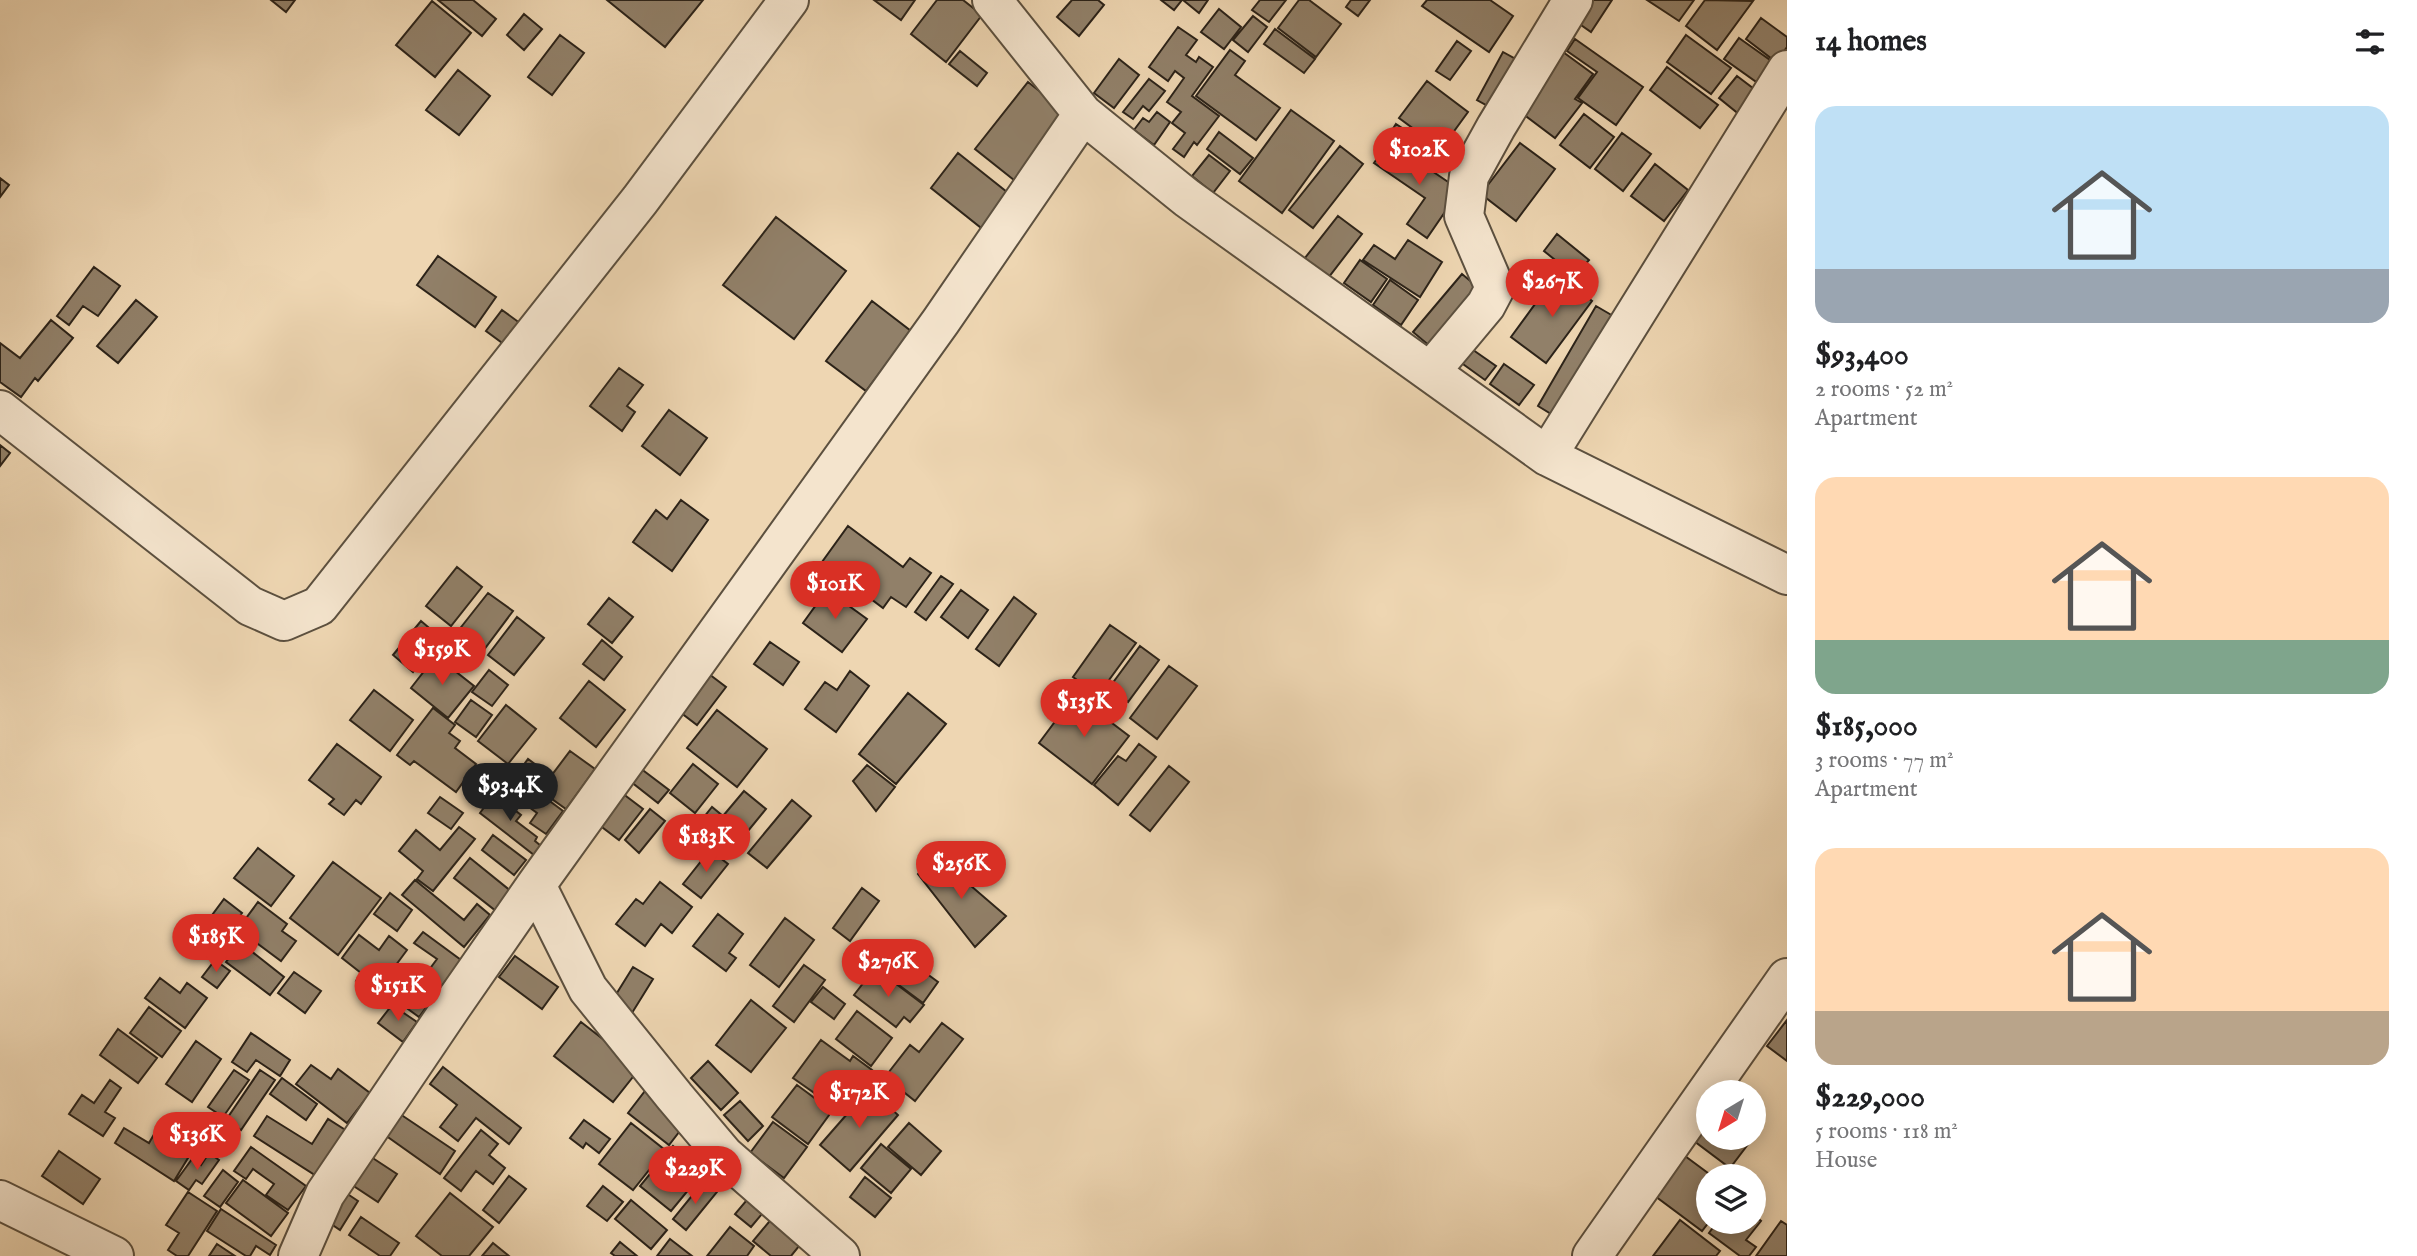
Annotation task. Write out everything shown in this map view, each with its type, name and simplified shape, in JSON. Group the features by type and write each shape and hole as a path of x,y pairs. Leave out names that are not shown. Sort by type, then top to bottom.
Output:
{"street":[{"path":"0,410 250,606 284,621 319,606 640,200 789,0"},
{"path":"992,0 1083,114 1187,198 1547,456 1787,575"},
{"path":"1430,372 1486,305 1495,288 1464,216 1469,176 1573,0"},
{"path":"1547,456 1787,70"},
{"path":"298,1256 325,1194 536,885 941,321 1083,114"},
{"path":"536,885 588,989 675,1097 724,1155 840,1256"},
{"path":"1592,1256 1787,978"},
{"path":"0,1200 114,1256"}],"building":[{"path":"271,0 295,0 286,12"},
{"path":"438,0 473,0 496,19 482,36"},
{"path":"607,0 703,0 665,47"},
{"path":"874,0 915,0 901,20"},
{"path":"937,0 963,0 982,15 946,62 911,34"},
{"path":"1072,0 1098,0 1104,5 1079,36 1057,17"},
{"path":"1161,0 1182,0 1174,10"},
{"path":"1183,0 1208,0 1199,13"},
{"path":"1260,0 1286,0 1269,22 1252,10"},
{"path":"1299,0 1309,0 1341,24 1316,57 1278,28"},
{"path":"1351,0 1370,0 1358,16 1346,7"},
{"path":"1427,0 1490,0 1513,16 1489,52 1422,6"},
{"path":"1583,0 1612,0 1591,32 1571,18"},
{"path":"1647,0 1694,0 1679,21"},
{"path":"1705,0 1753,1 1717,50 1686,26"},
{"path":"432,1 471,33 435,77 396,45"},
{"path":"1219,9 1241,27 1224,49 1201,32"},
{"path":"524,14 542,29 524,50 507,35"},
{"path":"1253,16 1267,27 1248,52 1233,40"},
{"path":"1761,18 1787,37 1787,47 1776,62 1746,39"},
{"path":"1178,27 1197,40 1186,55 1196,62 1199,57 1213,67 1192,96 1219,116 1197,145 1194,142 1184,157 1173,149 1185,133 1172,123 1181,112 1167,102 1184,78 1175,71 1168,81 1149,67"},
{"path":"1275,29 1315,59 1304,73 1264,44"},
{"path":"560,35 584,53 552,95 528,77"},
{"path":"1686,35 1731,68 1711,94 1667,62"},
{"path":"1739,38 1777,65 1762,86 1724,59"},
{"path":"1575,39 1643,87 1616,125 1578,98 1597,72 1567,51"},
{"path":"1457,41 1471,51 1450,80 1436,71"},
{"path":"1230,50 1245,61 1235,75 1280,108 1256,140 1196,96"},
{"path":"960,51 987,73 977,86 949,64"},
{"path":"1503,52 1521,62 1495,110 1477,100"},
{"path":"1563,52 1593,74 1575,99 1582,103 1555,138 1519,111"},
{"path":"1119,59 1139,75 1114,108 1094,93"},
{"path":"1667,67 1718,105 1700,128 1650,90"},
{"path":"458,70 490,96 459,135 426,110"},
{"path":"1737,76 1758,92 1740,115 1719,98"},
{"path":"1149,79 1165,91 1149,111 1143,106 1133,119 1123,112"},
{"path":"1427,81 1468,112 1441,149 1399,118"},
{"path":"1028,82 1072,117 1019,184 975,149"},
{"path":"1291,110 1334,141 1282,213 1239,181"},
{"path":"1157,112 1170,122 1154,145 1134,130 1143,118 1149,122"},
{"path":"1584,114 1614,137 1590,168 1560,145"},
{"path":"1396,124 1448,158 1438,172 1387,138"},
{"path":"1219,132 1253,158 1240,174 1207,149"},
{"path":"1622,133 1651,154 1623,191 1595,169"},
{"path":"1389,142 1460,190 1427,238 1407,224 1425,198 1374,163"},
{"path":"1520,143 1555,169 1516,221 1481,194"},
{"path":"1340,146 1363,164 1313,228 1289,210"},
{"path":"958,153 1017,200 990,235 931,188"},
{"path":"1209,155 1230,171 1213,193 1192,176"},
{"path":"1655,164 1688,190 1664,221 1631,196"},
{"path":"0,178 9,185 0,197"},
{"path":"1338,216 1362,234 1325,282 1301,263"},
{"path":"776,217 846,271 794,339 723,285"},
{"path":"1557,234 1589,260 1575,276 1544,251"},
{"path":"1408,240 1442,262 1420,297 1363,260 1374,245 1395,259"},
{"path":"438,256 496,297 475,327 417,285"},
{"path":"1360,260 1387,279 1371,302 1344,283"},
{"path":"94,267 120,286 98,316 83,306 69,325 57,316"},
{"path":"1462,274 1486,294 1437,352 1413,332"},
{"path":"1557,274 1592,301 1546,363 1511,337"},
{"path":"1390,280 1418,300 1401,325 1373,305"},
{"path":"136,300 157,317 118,363 97,346"},
{"path":"872,301 911,331 866,391 826,361"},
{"path":"1596,306 1620,320 1561,420 1538,406"},
{"path":"502,310 528,329 513,351 486,331"},
{"path":"51,320 73,338 38,381 35,378 21,397 0,382 0,343 20,358"},
{"path":"1466,345 1496,366 1485,380 1456,359"},
{"path":"1504,364 1534,385 1519,405 1490,384"},
{"path":"619,368 643,385 627,406 635,412 622,431 590,406"},
{"path":"669,410 707,438 680,475 642,446"},
{"path":"0,445 10,453 0,466"},
{"path":"681,500 708,520 672,571 633,542 656,510 667,519"},
{"path":"848,526 903,567 910,558 931,573 906,607 891,597 883,608 822,562"},
{"path":"457,567 482,587 451,626 426,606"},
{"path":"941,576 953,584 926,620 915,612"},
{"path":"827,590 867,619 842,652 803,623"},
{"path":"961,590 988,610 968,638 941,617"},
{"path":"488,593 513,611 483,651 458,631"},
{"path":"1014,597 1036,614 999,666 976,649"},
{"path":"609,598 633,617 612,643 588,624"},
{"path":"517,617 544,638 514,675 488,655"},
{"path":"421,621 441,638 413,672 393,655"},
{"path":"1110,625 1136,643 1098,695 1073,677"},
{"path":"602,640 622,657 604,680 583,664"},
{"path":"770,642 799,662 783,685 754,664"},
{"path":"1140,646 1159,660 1128,702 1109,688"},
{"path":"436,656 474,686 448,718 411,688"},
{"path":"1169,666 1197,686 1157,739 1130,718"},
{"path":"489,670 508,685 492,706 472,692"},
{"path":"705,671 726,687 697,725 676,709"},
{"path":"850,671 869,686 836,732 805,709 825,682 837,690"},
{"path":"589,681 625,710 596,747 560,718"},
{"path":"374,690 413,720 390,751 350,720"},
{"path":"908,693 946,724 896,784 859,754"},
{"path":"1075,695 1129,736 1092,784 1039,743"},
{"path":"471,700 492,715 476,737 455,722"},
{"path":"506,705 536,729 508,764 478,741"},
{"path":"433,708 455,725 449,733 460,741 455,748 476,764 456,792 414,761 410,765 397,755"},
{"path":"717,710 767,749 737,787 687,748"},
{"path":"337,744 381,777 361,804 356,800 344,815 329,804 334,799 309,780"},
{"path":"1139,744 1156,757 1118,805 1094,785 1118,756 1126,761"},
{"path":"570,751 595,769 566,809 517,774 528,759 551,776"},
{"path":"693,764 718,784 695,813 670,793"},
{"path":"867,765 895,787 876,811 853,781"},
{"path":"1169,766 1189,782 1150,831 1130,815"},
{"path":"640,768 669,790 658,803 630,781"},
{"path":"520,779 563,811 546,834 530,823 537,813 510,793"},
{"path":"618,790 643,809 619,840 594,821"},
{"path":"744,791 766,809 734,848 700,822 712,807 723,816"},
{"path":"494,794 521,815 516,821 537,837 535,841 541,846 534,855 480,813"},
{"path":"440,797 463,813 451,829 428,813"},
{"path":"792,800 811,816 767,868 748,853"},
{"path":"650,809 665,821 639,853 625,840"},
{"path":"459,827 475,839 433,891 417,879 423,871 399,851 416,830 440,850"},
{"path":"493,835 526,860 514,875 482,850"},
{"path":"258,848 294,876 271,906 234,878"},
{"path":"710,850 728,864 701,898 683,884"},
{"path":"935,855 1006,916 975,947 918,874"},
{"path":"470,858 512,892 496,911 454,878"},
{"path":"333,862 381,898 338,955 290,918"},
{"path":"415,880 464,920 477,904 490,915 464,947 402,895"},
{"path":"660,882 692,907 672,933 661,924 645,946 616,924 636,899 643,904"},
{"path":"862,888 879,901 850,941 833,928"},
{"path":"390,893 412,910 397,931 374,914"},
{"path":"224,899 242,913 216,948 198,934"},
{"path":"258,902 287,924 282,931 296,941 281,961 238,929"},
{"path":"718,914 743,934 729,953 736,958 726,971 693,946"},
{"path":"785,918 814,940 779,987 750,965"},
{"path":"423,932 461,960 419,1017 379,988 374,995 356,981 361,973 342,958 359,935 379,950 389,936 407,950 393,969 417,986 437,959 414,943"},
{"path":"241,943 284,977 270,995 226,962"},
{"path":"515,956 558,987 542,1009 499,977"},
{"path":"904,957 938,982 923,1003 888,977"},
{"path":"215,960 230,971 217,988 202,977"},
{"path":"804,965 825,980 794,1022 773,1006"},
{"path":"633,967 653,979 632,1013 612,1001"},
{"path":"875,968 924,1005 910,1022 904,1017 896,1027 854,995"},
{"path":"294,972 321,991 305,1013 278,993"},
{"path":"160,978 180,993 187,983 207,998 185,1028 145,998"},
{"path":"823,987 845,1004 834,1019 811,1002"},
{"path":"751,1000 786,1028 751,1072 716,1045"},
{"path":"392,1005 417,1022 403,1042 378,1023"},
{"path":"149,1007 181,1031 162,1057 130,1033"},
{"path":"857,1011 892,1038 871,1066 836,1039"},
{"path":"1787,1020 1787,1061 1767,1046"},
{"path":"581,1022 640,1068 613,1102 554,1056"},
{"path":"942,1023 963,1039 915,1101 885,1077 910,1045 919,1052"},
{"path":"118,1029 157,1058 138,1083 100,1055"},
{"path":"251,1033 290,1060 280,1076 256,1060 247,1072 232,1062"},
{"path":"821,1040 850,1061 853,1056 872,1070 858,1089 850,1083 833,1106 793,1078"},
{"path":"196,1041 221,1059 192,1102 166,1084"},
{"path":"708,1061 738,1093 721,1110 691,1078"},
{"path":"311,1065 331,1079 338,1069 370,1093 347,1123 296,1084"},
{"path":"443,1067 521,1128 509,1144 476,1118 458,1141 440,1127 457,1105 430,1084"},
{"path":"234,1070 249,1080 223,1117 208,1107"},
{"path":"260,1070 275,1080 241,1130 226,1120"},
{"path":"282,1078 317,1104 306,1120 270,1094"},
{"path":"110,1080 121,1088 105,1112 115,1118 103,1136 69,1114 82,1095 94,1103"},
{"path":"797,1085 832,1111 808,1144 772,1117"},
{"path":"869,1089 898,1115 850,1171 820,1145"},
{"path":"645,1091 686,1123 669,1145 628,1113"},
{"path":"740,1101 763,1126 748,1141 724,1115"},
{"path":"400,1114 455,1151 440,1174 385,1135"},
{"path":"267,1116 312,1144 328,1119 347,1131 318,1177 254,1136"},
{"path":"584,1120 610,1139 599,1153 586,1143 583,1148 570,1138"},
{"path":"773,1122 807,1147 784,1178 750,1153"},
{"path":"631,1123 665,1150 633,1190 599,1164"},
{"path":"909,1123 941,1151 921,1175 888,1147"},
{"path":"210,1124 222,1133 203,1159 192,1150"},
{"path":"124,1128 149,1143 156,1131 191,1153 174,1181 115,1143"},
{"path":"1696,1129 1696,1142 1690,1138"},
{"path":"481,1130 498,1144 489,1155 505,1168 493,1184 476,1171 461,1191 444,1178"},
{"path":"881,1144 911,1169 891,1193 861,1168"},
{"path":"673,1146 704,1171 671,1211 640,1186"},
{"path":"251,1147 306,1186 288,1210 266,1195 274,1184 253,1169 246,1179 234,1171"},
{"path":"1706,1150 1744,1150 1733,1164 1725,1164"},
{"path":"59,1151 100,1179 83,1204 42,1176"},
{"path":"362,1151 397,1174 378,1202 343,1179"},
{"path":"209,1153 219,1160 202,1184 196,1180 189,1190 176,1181 192,1159 201,1165"},
{"path":"1685,1156 1696,1164 1696,1227 1655,1196"},
{"path":"223,1170 238,1182 220,1207 204,1196"},
{"path":"509,1176 526,1189 499,1223 483,1210"},
{"path":"865,1177 891,1198 875,1217 850,1197"},
{"path":"243,1180 288,1213 271,1236 226,1203"},
{"path":"704,1181 717,1192 686,1230 673,1219"},
{"path":"603,1186 623,1202 607,1221 587,1206"},
{"path":"757,1188 772,1202 751,1227 735,1214"},
{"path":"340,1189 358,1201 340,1230 321,1217"},
{"path":"188,1192 217,1211 188,1256 177,1256 168,1250 179,1233 166,1225"},
{"path":"450,1193 493,1227 469,1256 442,1256 416,1236"},
{"path":"631,1200 667,1230 651,1249 615,1219"},
{"path":"221,1209 276,1245 270,1255 256,1246 250,1256 246,1256 207,1231"},
{"path":"774,1216 804,1240 791,1256 771,1256 753,1241"},
{"path":"361,1217 399,1243 390,1256 380,1256 349,1235"},
{"path":"1680,1220 1720,1251 1716,1256 1653,1256"},
{"path":"1781,1221 1787,1225 1787,1256 1756,1256"},
{"path":"730,1227 754,1246 747,1256 707,1256"},
{"path":"1710,1234 1751,1234 1746,1240 1756,1247 1749,1256 1740,1256"},
{"path":"670,1239 692,1256 657,1256"},
{"path":"620,1242 637,1256 615,1256 611,1253"},
{"path":"493,1243 509,1256 482,1256"},
{"path":"217,1244 235,1256 209,1256"}]}
